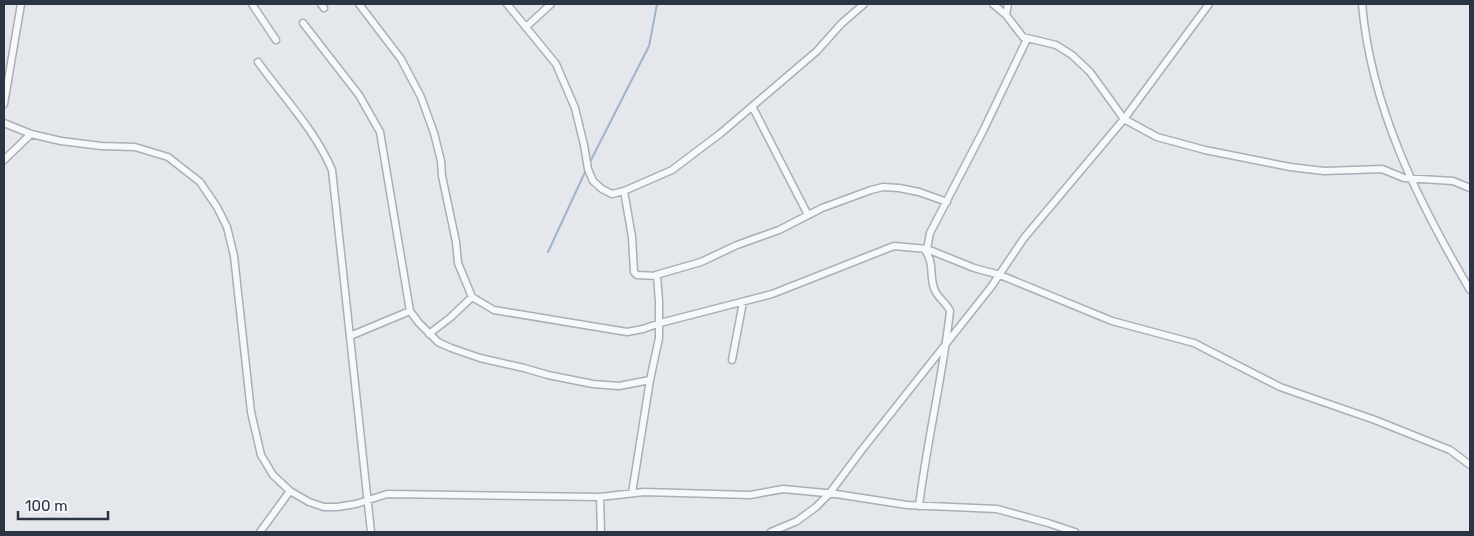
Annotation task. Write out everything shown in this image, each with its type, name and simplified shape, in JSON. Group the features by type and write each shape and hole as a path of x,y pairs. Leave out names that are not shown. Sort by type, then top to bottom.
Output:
{"street":[{"path":"4,104 21,4"},
{"path":"252,4 276,40"},
{"path":"359,4 401,59 421,96 434,133 441,161 458,263 472,297 494,310 632,332 743,302 798,284 894,246 926,249 974,268 1000,275 1112,321 1194,343 1280,387 1375,420 1450,450 1470,466"},
{"path":"507,4 556,64 567,86 574,108 584,144 588,169 593,181 602,190 612,194 624,192 672,170 753,108 817,51 841,24 864,4"},
{"path":"526,27 551,4"},
{"path":"992,4 1006,15 1019,33 1026,39 1056,45 1072,54 1090,72 1124,120 1157,137 1243,158 1324,171 1382,169 1404,178 1453,182 1470,188"},
{"path":"1006,15 1008,4"},
{"path":"771,532 797,521 816,507 829,494 1000,275 1024,238 1124,120 1209,4"},
{"path":"1362,4 1365,35 1374,80 1385,115 1410,179 1438,236 1470,290"},
{"path":"303,23 359,95 380,132 410,312 429,334 438,342 480,358 548,375 594,384 619,386 650,380"},
{"path":"919,506 926,449 936,401 950,311 947,304 939,297 934,288 930,258 926,249 930,233 988,122 1026,39"},
{"path":"258,62 307,127 332,170 372,532"},
{"path":"753,108 808,215"},
{"path":"4,123 31,134 61,141 101,146 135,147 168,157 200,182 217,207 227,227 234,256 252,412 261,455 273,474 290,491 309,502 324,507 337,507 387,494 600,497 632,493 691,492 750,495 783,489 907,505 997,509 1075,532"},
{"path":"4,160 31,134"},
{"path":"624,192 632,237 634,272 637,275 656,275 700,262 737,245 779,230 822,208 883,187 919,192 947,202"},
{"path":"632,493 650,380 659,338 658,277 656,275"},
{"path":"429,334 472,297"},
{"path":"732,360 743,302"},
{"path":"350,336 410,312"},
{"path":"260,532 290,491"},
{"path":"600,497 601,532"}],"waterway":[{"path":"589,164 649,46 657,4"},
{"path":"548,252 586,170"}]}
